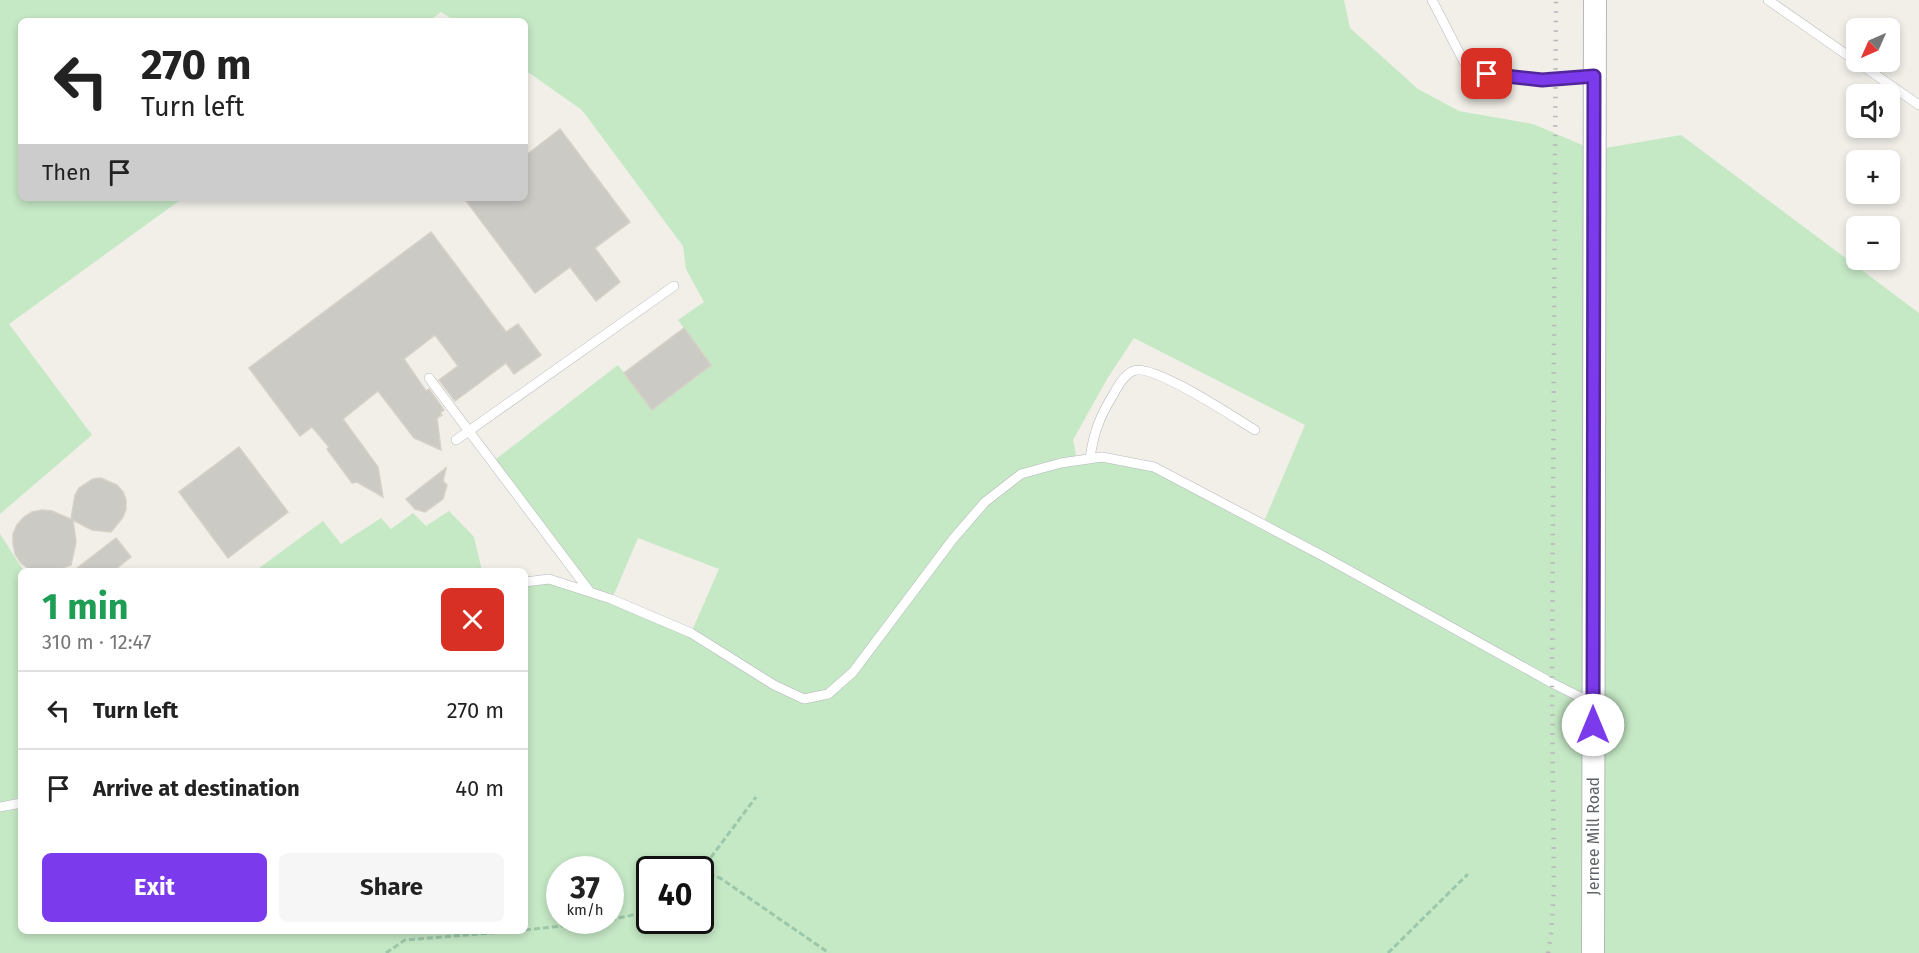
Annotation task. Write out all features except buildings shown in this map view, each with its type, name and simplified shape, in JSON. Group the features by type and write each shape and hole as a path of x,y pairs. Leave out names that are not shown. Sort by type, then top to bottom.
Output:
{"street":[{"name":"Jernee Mill Road","path":"1593,953 1595,0"}],"lane":[{"path":"1432,0 1464,62 1487,74 1542,80 1594,76"},
{"path":"1768,0 1919,105"},
{"path":"456,440 674,286"},
{"path":"1090,459 1092,440 1102,413 1125,377 1142,368 1168,378 1255,430"},
{"path":"429,378 590,592"},
{"path":"528,582 549,579 611,599 691,633 774,685 804,699 828,694 854,672 953,539 985,502 1021,474 1061,463 1102,457 1154,467 1323,556 1592,703"},
{"path":"0,807 18,804"}],"path":[{"path":"712,856 756,796"},
{"path":"1388,953 1468,874"},
{"path":"714,876 720,878 829,953"},
{"path":"528,930 546,928"},
{"path":"386,953 405,940 478,934"}],"green space":[{"path":"0,0 1344,0 1350,28 1418,89 1459,111 1533,124 1594,150 1681,135 1846,258 1846,270 1862,270 1919,313 1919,953 0,953 0,534 22,568 18,568 18,934 528,934 528,582 549,579 589,592 492,462 618,365 652,410 711,365 678,320 704,302 686,269 683,246 582,110 528,72 528,18 450,18 441,12 433,18 18,18 18,201 179,201 9,324 92,435 0,514","holes":["1134,338 1305,425 1263,524 1154,467 1102,457 1077,460 1073,440 1107,379","638,538 719,569 691,633 612,599"]},
{"path":"449,511 474,537 481,568 259,568 323,521 341,544 381,518 391,529 413,513 426,526"}],"railway":[{"path":"1548,953 1554,888 1552,683 1556,0"}],"route":[{"path":"1487,74 1542,80 1594,76 1593,725"}]}
